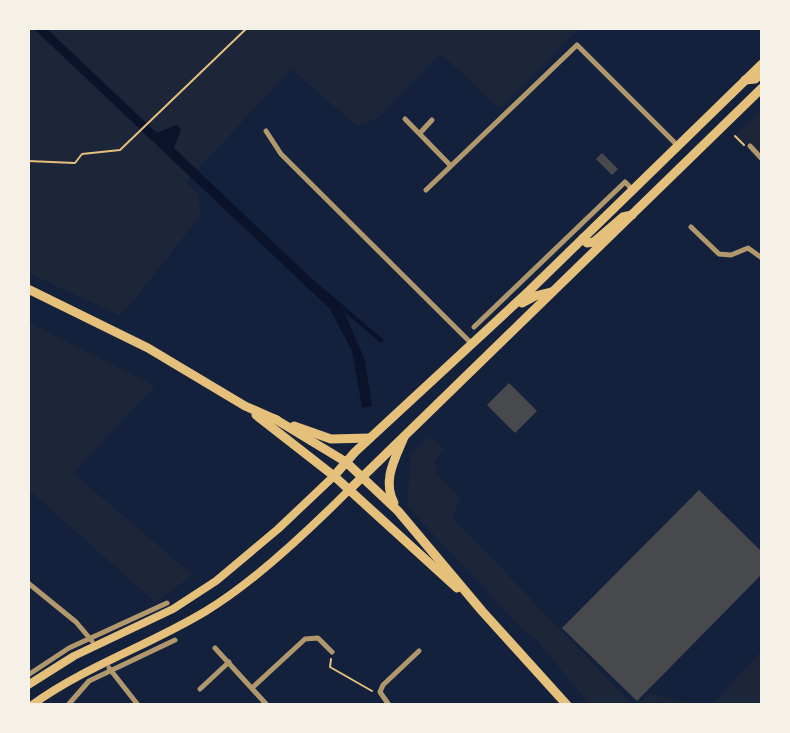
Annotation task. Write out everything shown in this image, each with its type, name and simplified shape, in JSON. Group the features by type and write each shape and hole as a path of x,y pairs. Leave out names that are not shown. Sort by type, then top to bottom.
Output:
{"highway":[{"path":"334,476 370,438 540,281 762,64"},
{"path":"744,81 755,79 762,74"},
{"path":"503,316 553,292 759,95"},
{"path":"583,238 587,243 594,242 623,216 634,215"},
{"path":"540,281 544,296"},
{"path":"28,289 148,348 245,406 334,476 482,611"},
{"path":"349,490 361,475 456,388 544,296"},
{"path":"245,406 331,439 370,438"},
{"path":"275,419 346,463 398,511 482,611 567,705"},
{"path":"398,511 389,494 388,483 407,433"}],"main road":[{"path":"28,685 93,643 170,606 233,567 334,476"},
{"path":"32,705 74,678 108,666 209,610 244,583 349,490"},
{"path":"170,606 183,625"}],"street":[{"path":"426,190 577,45 678,146"},
{"path":"405,119 450,165"},
{"path":"420,133 432,120"},
{"path":"266,131 281,154 472,344"},
{"path":"750,146 762,159"},
{"path":"474,327 625,182 633,190"},
{"path":"589,217 596,226"},
{"path":"691,227 719,254 731,255 748,248 762,258"},
{"path":"699,234 705,228"},
{"path":"496,307 503,316"},
{"path":"28,583 76,622 93,643 69,648 28,675"},
{"path":"252,688 305,639 318,638 332,652"},
{"path":"68,705 89,681 108,666 174,640"},
{"path":"215,648 267,705"},
{"path":"389,705 380,692 383,685 419,651"},
{"path":"200,689 229,662"},
{"path":"108,666 138,705"}],"path":[{"path":"28,161 75,163 82,154 120,150 247,28"},
{"path":"735,136 748,148 750,146"},
{"path":"332,652 330,667 367,690 380,692"}],"shaded area":[{"path":"28,28 580,28 500,109 441,54 377,119 357,126 291,69 186,182 199,195 200,216 128,308 119,315 28,273"},
{"path":"33,28 46,28 157,133 176,125 181,129 174,148 311,278 384,340 381,343 344,312 365,360 372,406 362,408 352,351 330,309"},
{"path":"759,112 762,115 762,159 735,136"},
{"path":"28,322 155,386 73,473 193,575 155,602 28,489"},
{"path":"429,436 445,449 434,462 439,468 435,472 461,498 452,517 633,705 590,705 537,640 526,633 407,506 411,453"},
{"path":"762,650 762,705 712,705"},
{"path":"650,693 696,705 637,705"}],"building":[{"path":"602,153 618,169 612,175 596,159"},
{"path":"509,383 537,411 515,433 487,405"},
{"path":"699,490 762,552 762,574 637,701 562,628"}]}
